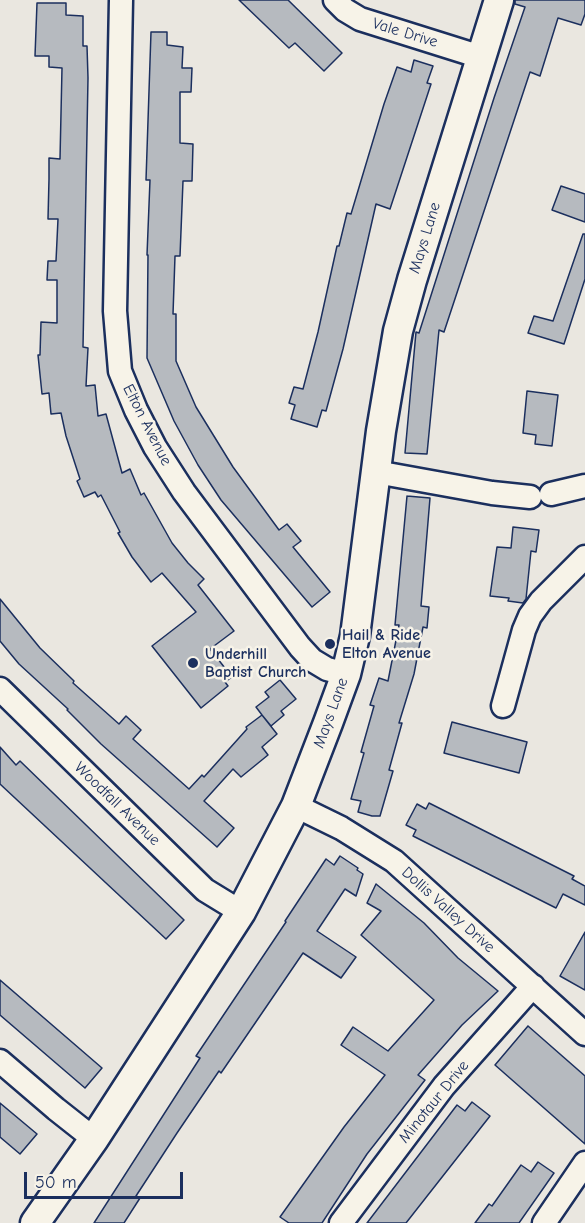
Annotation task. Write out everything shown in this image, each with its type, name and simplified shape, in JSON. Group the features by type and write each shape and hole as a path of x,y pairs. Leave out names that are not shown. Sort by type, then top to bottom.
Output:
{"street":[{"name":"Elton Avenue","path":"121,0 115,311 120,371 155,447 184,492 300,647 312,660 327,669 346,674"},
{"name":"Vale Drive","path":"335,0 345,10 360,19 481,57"},
{"name":"Mays Lane","path":"35,1223 94,1139 241,912 296,806 346,674 355,636 376,472 398,331 415,269 499,0"},
{"path":"376,472 492,493 541,496 585,486"},
{"path":"503,706 530,616 541,601 585,557"},
{"name":"Woodfall Avenue","path":"0,689 205,890 241,912"},
{"name":"Dollis Valley Drive","path":"296,806 341,828 394,861 585,1034"},
{"name":"Minotaur Drive","path":"341,1223 444,1086 533,986"},
{"path":"0,1061 94,1139"},
{"path":"544,1223 585,1163"}],"building":[{"path":"239,0 288,0 342,53 324,71 295,43 289,48"},
{"path":"515,0 585,0 585,14 581,25 558,18 540,76 530,72 444,332 439,330 427,454 405,453 416,332 419,333 525,7 515,4"},
{"path":"37,3 66,3 66,15 83,16 83,46 87,46 83,347 88,348 86,386 95,385 98,416 106,414 122,473 130,469 141,495 144,493 172,543 204,579 198,585 234,631 210,649 232,677 225,682 228,686 201,708 152,646 196,612 162,573 151,582 118,533 120,532 101,495 98,497 95,492 84,497 77,481 80,479 61,413 51,414 49,393 42,394 38,355 40,355 41,322 57,323 57,280 47,280 48,261 56,261 58,219 48,219 49,158 60,159 62,68 49,67 49,56 35,56"},
{"path":"151,32 167,32 167,45 183,47 182,68 192,68 191,92 180,92 180,143 193,144 192,181 183,181 180,256 175,256 173,314 176,314 176,361 196,407 233,467 279,530 287,524 301,541 293,547 330,592 312,607 221,500 198,465 174,421 147,358 150,180 146,180"},
{"path":"414,60 433,66 427,83 431,84 390,209 376,204 343,349 326,411 322,410 317,427 291,419 295,405 289,403 294,387 303,389 337,246 339,246 347,213 351,214 397,67 411,72"},
{"path":"561,186 585,194 585,222 552,210"},
{"path":"583,234 585,234 585,279 564,344 528,333 534,316 553,321"},
{"path":"527,391 558,395 552,446 535,444 536,435 523,433"},
{"path":"407,496 430,498 421,606 429,607 427,628 423,627 414,674 399,723 402,723 389,770 393,771 380,816 372,816 358,812 361,801 351,799 374,706 370,705 379,678 388,681 399,625 395,625"},
{"path":"513,527 539,530 536,552 531,551 526,599 523,603 508,601 509,598 490,596 497,547 511,548"},
{"path":"0,599 40,648 74,681 73,683 119,724 126,716 141,730 133,739 189,789 202,775 204,777 247,729 246,727 262,715 277,734 262,747 268,755 241,777 233,769 204,801 234,828 217,847 101,744 68,709 19,664 0,641"},
{"path":"280,680 296,699 281,711 284,715 271,726 256,707 269,697 265,692"},
{"path":"452,722 527,742 519,773 444,753"},
{"path":"0,747 16,765 20,761 184,920 166,939 0,784"},
{"path":"429,803 574,876 572,879 585,886 585,905 563,894 556,908 413,836 416,830 406,825 417,804 426,809"},
{"path":"340,856 363,874 356,896 345,889 317,931 356,957 341,978 303,953 177,1133 136,1196 140,1198 124,1223 94,1223 200,1058 196,1056 326,859 334,865"},
{"path":"376,884 424,923 458,958 498,991 462,1025 418,1075 425,1080 367,1154 322,1223 289,1223 280,1217 344,1127 385,1075 341,1045 353,1027 388,1051 434,1000 361,935 381,911 367,903"},
{"path":"585,932 585,990 560,976"},
{"path":"0,980 102,1068 85,1088 0,1015"},
{"path":"528,1026 585,1076 585,1144 495,1065"},
{"path":"472,1102 490,1116 406,1223 367,1223 457,1105 465,1111"},
{"path":"0,1103 37,1134 20,1154 0,1137"},
{"path":"538,1162 554,1173 519,1223 475,1223 489,1204 492,1206 521,1165 531,1172"}],"place":[{"name":"Hail & Ride Elton Avenue","path":"330,644"},
{"name":"Underhill Baptist Church","path":"193,663"}]}
